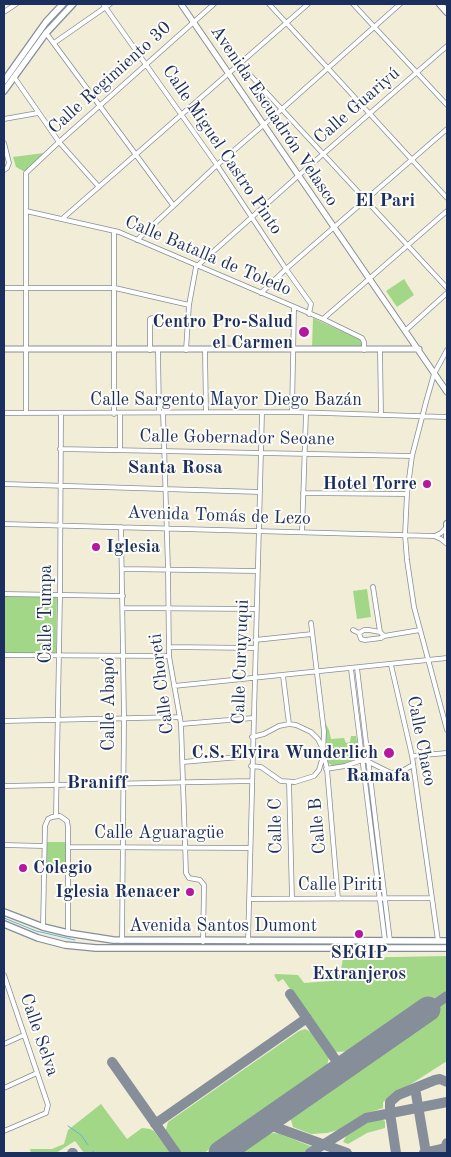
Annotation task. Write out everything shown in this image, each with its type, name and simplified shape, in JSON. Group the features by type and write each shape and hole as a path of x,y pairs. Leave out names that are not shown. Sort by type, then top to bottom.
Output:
{"main road":[{"path":"4,87 46,22 63,4"},
{"path":"4,81 73,4"},
{"path":"440,4 447,12"},
{"path":"46,22 46,33"},
{"path":"4,91 11,75"},
{"path":"447,525 447,538"},
{"name":"Avenida Santos Dumont","path":"4,912 43,927 90,938 122,941 447,941"},
{"name":"Avenida Santos Dumont","path":"4,924 38,938 74,946 96,948 447,948"},
{"path":"74,946 91,944 90,938"},
{"path":"96,948 96,942 110,940"}],"street":[{"path":"4,12 16,4"},
{"path":"54,44 104,6 110,4"},
{"name":"Avenida Escuadrón Velasco","path":"180,4 447,392"},
{"name":"Calle Regimiento 30","path":"26,212 26,173 145,64 214,4"},
{"path":"269,4 447,198"},
{"path":"62,219 308,4"},
{"path":"354,4 447,105"},
{"path":"137,240 217,165 264,126 400,4"},
{"name":"Calle Miguel Castro Pinto","path":"104,6 217,165 311,304 308,314"},
{"path":"46,33 173,205"},
{"name":"Calle Guariyú","path":"196,267 447,46"},
{"path":"240,64 447,288"},
{"path":"11,75 59,142 99,187"},
{"path":"4,119 38,113"},
{"path":"261,293 447,129"},
{"path":"4,143 9,163 6,169"},
{"path":"323,319 447,211"},
{"path":"26,212 26,413"},
{"name":"Calle Batalla de Toledo","path":"26,212 114,232 137,240 196,267 323,319 362,338 364,350"},
{"path":"114,232 114,414"},
{"path":"186,350 189,305 196,267"},
{"path":"4,288 115,288 189,305"},
{"path":"405,331 447,292"},
{"path":"292,412 294,308"},
{"path":"150,350 150,319 152,318"},
{"path":"4,349 418,349"},
{"name":"Calle Choreti","path":"158,350 167,529 169,656 181,724 186,873 189,878 200,880 204,885 203,942"},
{"path":"205,350 206,412"},
{"path":"380,350 381,415"},
{"path":"447,350 434,374 412,456 407,494 405,535 410,586 447,730"},
{"name":"Calle Sargento Mayor Diego Bazán","path":"4,413 292,412 447,417"},
{"name":"Calle Curuyuqui","path":"248,942 251,766 262,413"},
{"path":"302,532 306,413"},
{"name":"Calle Tumpa","path":"43,927 46,822 52,816 56,816 58,784 61,414"},
{"path":"120,414 120,450"},
{"name":"Calle Gobernador Seoane","path":"60,449 412,456"},
{"path":"4,484 260,492"},
{"path":"303,493 407,494"},
{"name":"Avenida Tomás de Lezo","path":"4,524 434,536 447,544"},
{"path":"434,536 441,533 447,525"},
{"name":"Calle Abapó","path":"122,527 124,718 122,941"},
{"path":"123,569 168,568 257,571"},
{"path":"373,587 382,634"},
{"path":"4,594 123,596"},
{"path":"123,608 256,609"},
{"path":"310,623 324,732 323,752 319,770"},
{"path":"353,630 361,639 365,640 380,638 382,634"},
{"path":"358,634 364,630 382,634 420,630"},
{"path":"255,640 312,634"},
{"path":"169,647 255,648"},
{"path":"4,656 169,656"},
{"path":"174,686 447,658"},
{"name":"Calle Chaco","path":"391,665 412,756 438,941"},
{"path":"357,668 380,899 387,941"},
{"path":"351,669 385,899 387,941"},
{"path":"283,676 289,724"},
{"path":"4,720 180,717"},
{"path":"181,724 253,718"},
{"path":"252,737 264,734 278,726 289,724 301,726 311,732 321,745 323,752"},
{"name":"Calle B","path":"323,752 327,769 338,899"},
{"path":"412,756 447,753"},
{"path":"183,762 252,756"},
{"path":"251,766 261,767 281,781 289,782 307,779 319,770 365,761 391,773 402,771 413,765"},
{"path":"4,786 251,781"},
{"name":"Calle C","path":"289,782 292,899"},
{"path":"56,816 67,821 69,847 68,933"},
{"path":"4,845 44,846"},
{"name":"Calle Aguaragüe","path":"69,847 250,848"},
{"path":"44,870 69,870"},
{"name":"Calle Piriti","path":"249,899 431,898"},
{"name":"Calle Selva","path":"4,975 48,1103 46,1113 4,1131"},
{"path":"4,999 10,996"},
{"path":"4,1044 24,1035"},
{"path":"4,1088 37,1073"}],"green space":[{"path":"44,153 25,172 16,167 13,157"},
{"path":"404,279 414,295 397,307 386,291"},
{"path":"313,318 361,340 362,347 312,348"},
{"path":"367,589 371,617 357,619 353,591"},
{"path":"4,595 54,595 57,597 56,652 54,654 4,654"},
{"path":"326,724 331,739 344,738 346,743 350,742 351,736 356,736 360,759 334,766 328,763 325,756 324,725"},
{"path":"46,842 68,842 67,866 45,866"},
{"path":"447,956 447,990 427,1003 423,999 350,1051 334,1051 283,979 278,982 274,975 298,975 304,983 330,981 330,971 341,970 343,958"},
{"path":"447,1001 447,1061 383,1102 383,1108 362,1115 338,1130 311,1134 293,1127 291,1120 293,1113 436,1017 432,1011"},
{"path":"305,1029 311,1032 329,1057 327,1066 204,1153 179,1153 165,1133 168,1122 299,1031"},
{"path":"101,1104 127,1139 142,1128 150,1129 154,1131 170,1153 84,1153 75,1141 56,1153 31,1153 30,1149 52,1149 64,1144 68,1130"},
{"path":"381,1119 385,1121 385,1128 367,1133 348,1144 343,1142 347,1135 366,1123"},
{"path":"274,1133 313,1147 305,1153 239,1153 268,1134"}],"waterway":[{"path":"4,918 36,931 75,940"},
{"path":"68,1126 81,1135 88,1145"}],"taxiway":[{"path":"290,994 342,1069"},
{"path":"428,1009 447,996"},
{"path":"155,1124 307,1018"},
{"path":"112,1062 176,1153"},
{"path":"396,1153 390,1102 398,1095 435,1080 440,1079 447,1082"},
{"path":"415,1088 426,1153"},
{"path":"310,1153 366,1118 447,1102"},
{"path":"264,1123 347,1153"},
{"path":"424,1153 445,1148 447,1143"}],"runway":[{"path":"221,1153 428,1009"}],"place":[{"name":"Centro Pro-Salud el Carmen","path":"304,332"},
{"name":"Hotel Torre","path":"427,484"},
{"name":"Iglesia","path":"96,547"},
{"name":"C.S. Elvira Wunderlich","path":"389,753"},
{"name":"Colegio","path":"23,868"},
{"name":"Iglesia Renacer","path":"190,892"},
{"name":"SEGIP Extranjeros","path":"359,934"}],"district":[{"name":"El Pari","path":"385,201"},
{"name":"Santa Rosa","path":"175,468"},
{"name":"Ramafa","path":"378,776"},
{"name":"Braniff","path":"97,783"}]}
